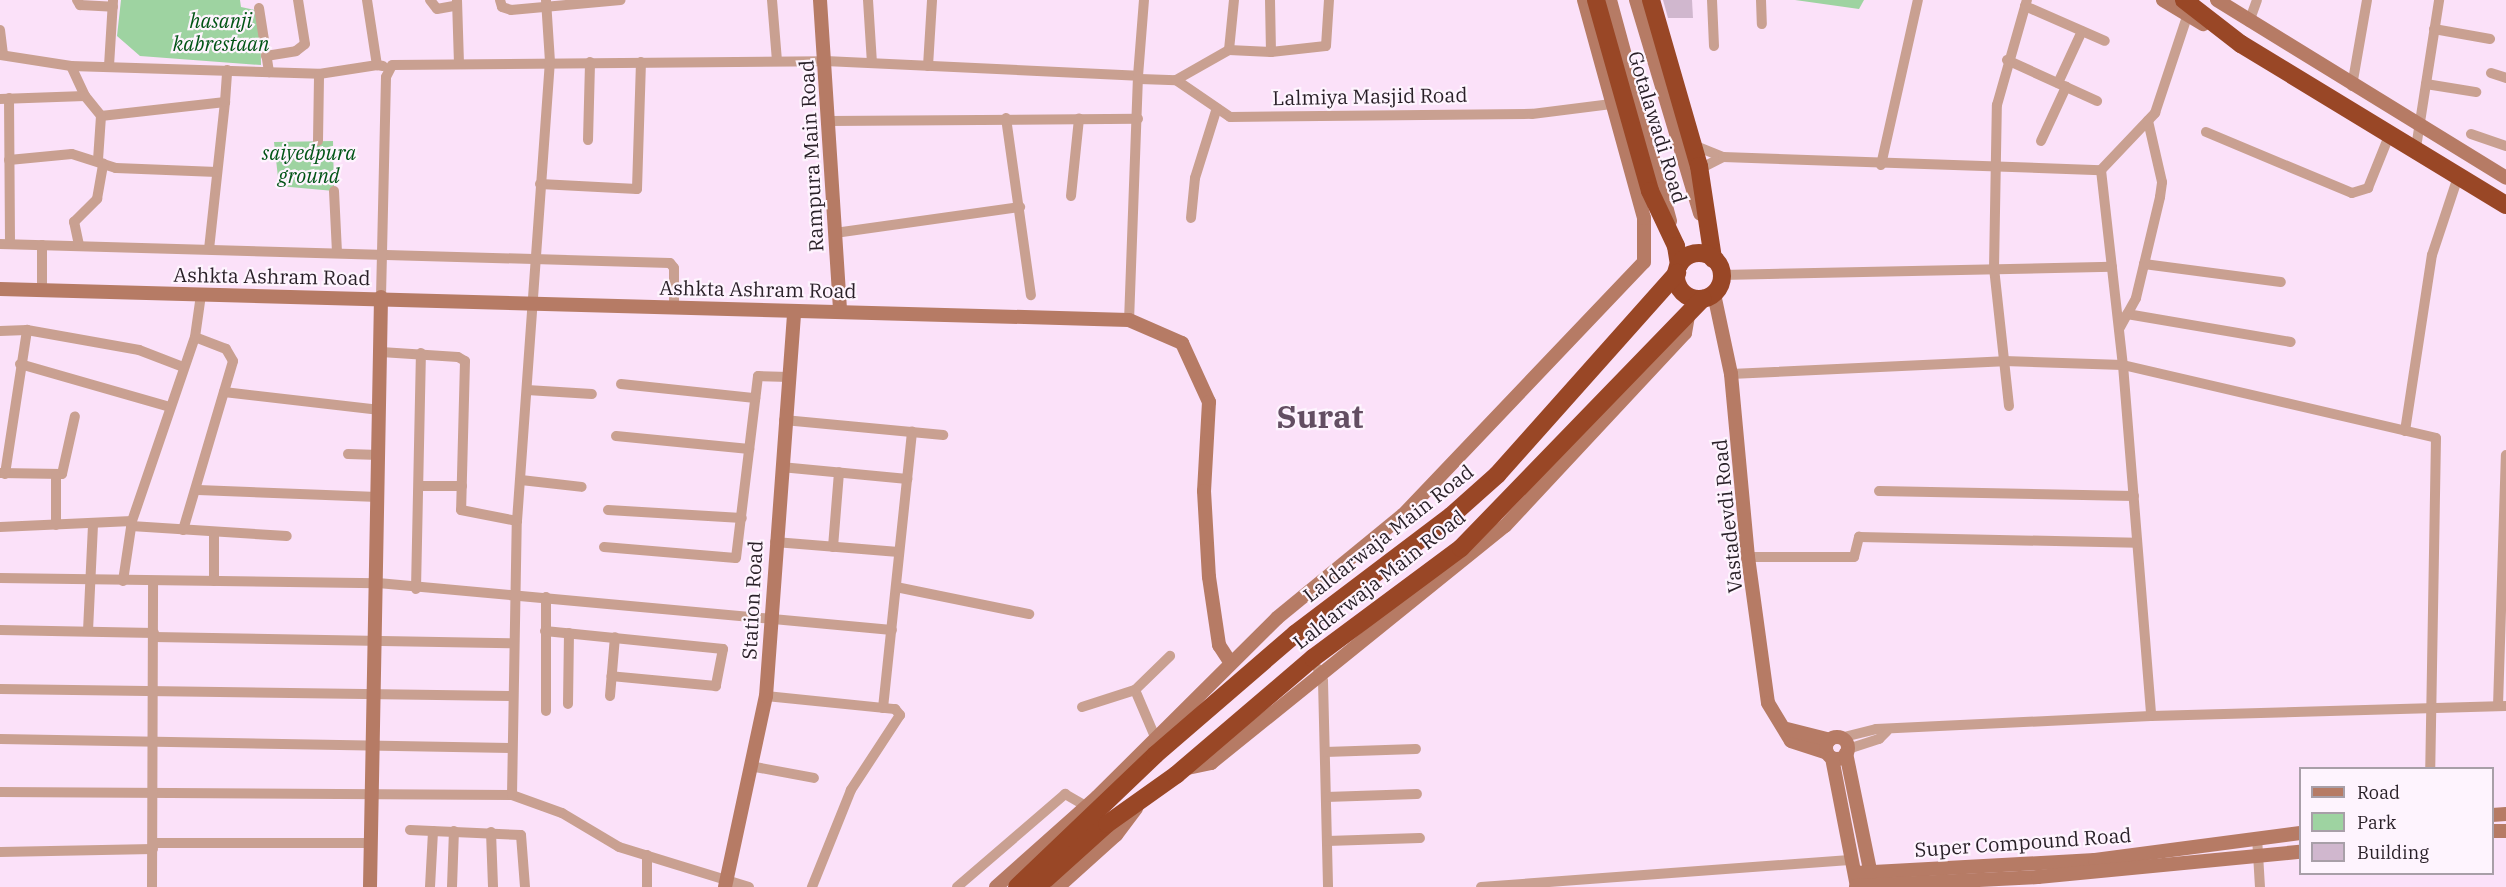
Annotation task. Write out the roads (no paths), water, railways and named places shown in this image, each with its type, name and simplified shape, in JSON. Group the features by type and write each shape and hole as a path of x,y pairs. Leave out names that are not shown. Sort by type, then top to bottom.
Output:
{"highway":[{"name":"Gotalawadi Road","path":"1596,0 1650,191 1676,246 1678,269"},
{"name":"Gotalawadi Road","path":"1651,0 1693,145 1695,177 1713,258"},
{"path":"2190,5 2506,195"},
{"path":"2190,5 2241,44 2506,205"},
{"path":"1691,255 1713,258 1722,275 1702,300 1683,292 1678,269 1691,255"},
{"name":"Laldarwaja Main Road","path":"1017,887 1152,746 1451,516 1497,475 1678,269"},
{"name":"Laldarwaja Main ROad","path":"1037,887 1107,824 1317,666 1461,548 1702,300"}],"street":[{"path":"77,0 80,5 113,4 109,66"},
{"path":"266,56 296,51 305,44 298,0"},
{"path":"367,0 383,66 378,584 370,887"},
{"path":"430,0 437,9 456,3 459,64"},
{"path":"500,0 502,7 511,10 547,3 621,0"},
{"path":"772,0 777,61"},
{"name":"Rampura Main Road","path":"820,0 840,310"},
{"path":"868,0 872,63"},
{"path":"928,66 932,0"},
{"path":"1129,320 1144,0"},
{"path":"1229,50 1234,0"},
{"path":"1270,0 1270,52"},
{"path":"0,30 2,55 71,66 319,74 383,66 459,64 825,61 1176,80 1229,50 1270,52 1326,46 1329,0"},
{"path":"1152,746 1230,662 1277,618 1403,514 1644,262 1644,218 1584,0"},
{"path":"1610,0 1676,246"},
{"path":"1636,0 1695,177 1723,157"},
{"path":"1712,0 1714,46"},
{"path":"1761,0 1762,24"},
{"path":"1881,165 1918,0"},
{"path":"2163,0 2190,5 2387,141 2506,212"},
{"path":"1693,145 1723,157 1881,165 2101,170 2155,113 2193,0"},
{"path":"2217,0 2418,128 2506,178"},
{"path":"2249,22 2257,0"},
{"path":"2352,86 2367,0"},
{"path":"2414,158 2439,0"},
{"path":"512,795 511,696 517,520 534,257 550,63 547,3"},
{"path":"2009,406 1994,269 1997,105 2007,60 2026,3 2105,41"},
{"path":"259,8 269,72"},
{"path":"2434,29 2490,39"},
{"path":"2041,141 2082,31"},
{"path":"2007,60 2097,101"},
{"path":"588,140 590,62"},
{"path":"540,184 637,189 641,62"},
{"path":"71,66 85,96 101,116 97,199 74,222 79,245"},
{"path":"209,249 227,70"},
{"path":"2491,73 2506,78"},
{"path":"318,141 319,74"},
{"name":"Lalmiya Masjid Road","path":"1176,80 1230,117 1532,114 1611,104"},
{"path":"2426,84 2476,92"},
{"path":"85,96 5,98 9,160 5,244 670,262 674,268 674,307"},
{"path":"101,116 225,102"},
{"path":"1191,218 1195,178 1217,108"},
{"path":"829,121 1006,118 1138,119"},
{"path":"1006,118 1031,295"},
{"path":"1071,196 1078,118"},
{"path":"2119,329 2127,314 2144,264 2162,182 2148,121"},
{"path":"2206,132 2352,192 2368,188 2387,141"},
{"path":"2471,134 2506,146"},
{"path":"9,160 72,154 100,162 217,172"},
{"path":"2101,170 2123,364 2151,716"},
{"path":"2405,431 2432,255 2456,183"},
{"path":"334,191 337,252"},
{"path":"835,233 1020,207"},
{"path":"42,245 42,290"},
{"path":"2144,264 2281,282"},
{"path":"1722,275 2112,267"},
{"name":"Ashkta Ashram Road","path":"0,289 381,297 1129,320 1182,343 1209,402 1204,490 1209,577 1219,645 1230,662"},
{"path":"123,581 131,524 195,337 201,295"},
{"name":"Vastadevdi Road","path":"1702,300 1731,374 1748,557 1768,703 1787,729 1791,741 1837,748"},
{"name":"Station Road","path":"724,884 766,696 775,542 794,311"},
{"path":"2127,314 2291,342"},
{"path":"0,331 27,330 139,350 183,367"},
{"path":"27,330 5,440 3,473 56,475 66,470 75,416"},
{"path":"183,530 198,490 224,392 231,354 195,337"},
{"path":"381,352 458,357 467,367 462,486 464,514 517,520"},
{"path":"416,589 421,486 421,353"},
{"path":"1731,374 2004,361 2123,364 2436,438 2429,709 2430,767"},
{"path":"20,364 170,407"},
{"path":"604,547 733,558 740,552 749,449 759,375 789,377"},
{"path":"621,384 755,398"},
{"path":"527,390 592,394"},
{"path":"224,392 380,410"},
{"path":"784,420 943,435"},
{"path":"883,708 912,432"},
{"path":"616,436 749,449"},
{"path":"348,454 379,455"},
{"path":"1837,748 1887,731 2151,716 2502,706 2506,455"},
{"path":"781,467 907,479"},
{"path":"833,546 839,472"},
{"path":"56,475 56,525"},
{"path":"521,480 582,487"},
{"path":"421,486 462,486"},
{"path":"198,490 378,497"},
{"path":"1879,491 2134,496"},
{"path":"608,510 742,518"},
{"path":"88,631 93,523"},
{"path":"0,527 93,523 131,524 183,530 286,536"},
{"path":"214,532 214,581"},
{"path":"1748,557 1854,557 1859,537 2137,543"},
{"path":"775,542 899,552"},
{"path":"0,578 378,584 416,589 514,593 892,630"},
{"path":"152,887 153,581"},
{"path":"896,587 1029,614"},
{"path":"546,597 546,711"},
{"path":"1277,618 1295,634"},
{"path":"0,630 513,643"},
{"path":"546,631 718,645 723,652 716,686 611,676"},
{"path":"568,704 569,633"},
{"path":"610,696 615,637"},
{"path":"1082,706 1135,690 1170,656"},
{"path":"1317,666 1325,752 1328,887"},
{"path":"0,689 511,696"},
{"path":"1135,690 1152,746"},
{"path":"766,696 898,711 899,724 851,790 812,887"},
{"path":"0,739 374,743 512,748"},
{"path":"1481,887 1855,877 1837,748"},
{"path":"1837,748 1872,881"},
{"path":"1325,752 1416,749"},
{"path":"750,766 814,778"},
{"path":"0,792 152,795 512,795 562,813 619,847 724,884 749,887"},
{"path":"957,887 1065,794 1087,814 996,887"},
{"path":"1326,797 1418,794"},
{"path":"1058,887 1116,836 1142,799"},
{"path":"410,830 521,835 525,887"},
{"path":"430,887 433,831"},
{"path":"452,887 454,831"},
{"path":"491,832 493,887"},
{"name":"Super Compound Road","path":"1872,881 2095,860 2299,832"},
{"path":"2257,837 2260,887"},
{"path":"1327,842 1420,838"},
{"path":"0,852 153,846 372,843"},
{"name":"Super Compound Road","path":"1855,877 1872,881 2038,877 2299,852"},
{"path":"647,855 647,887"}],"district":[{"name":"Surat","path":"1320,416"}],"park label":[{"name":"hasanji kabrestaan","path":"221,32"},
{"name":"saiyedpura ground","path":"309,164"}]}
